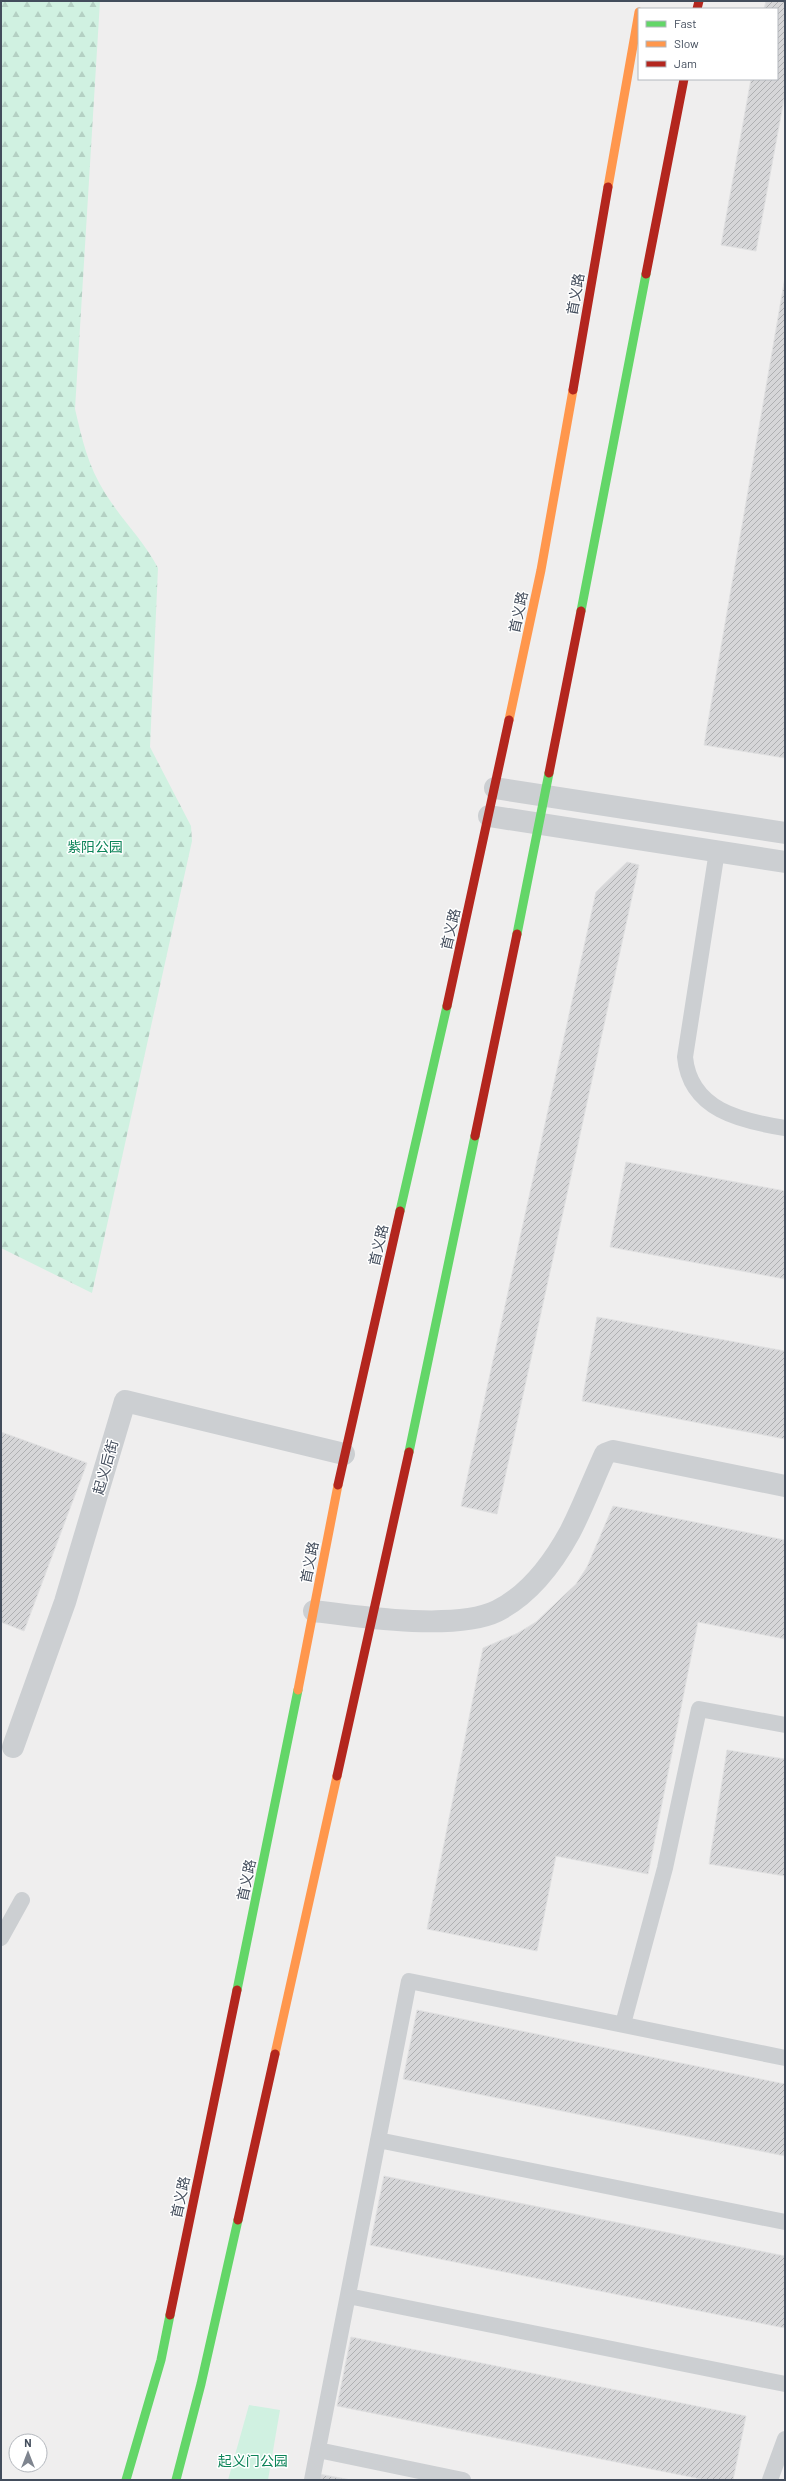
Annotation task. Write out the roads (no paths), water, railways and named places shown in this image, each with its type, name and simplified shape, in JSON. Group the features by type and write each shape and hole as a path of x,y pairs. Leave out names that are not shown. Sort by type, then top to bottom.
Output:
{"main road":[{"name":"首义路","path":"126,2480 161,2360 314,1611 344,1454 489,816 541,570 638,18"},
{"path":"176,2480 201,2384 407,1461 540,823 684,80"}],"street":[{"path":"495,788 785,833"},
{"path":"489,816 785,862"},
{"name":"起义后街","path":"13,1746 65,1602 125,1401 344,1454"},
{"path":"314,1611 371,1619 466,1620 497,1611 516,1598 532,1584 551,1561 570,1532 605,1454 612,1451 785,1486"}],"lane":[{"path":"717,851 685,1057 686,1068 698,1091 716,1107 754,1123 785,1128"},
{"path":"623,2024 665,1868 699,1709 785,1725"},
{"path":"1,1938 22,1900"},
{"path":"312,2480 409,1981 785,2058"},
{"path":"378,2140 785,2222"},
{"path":"348,2296 785,2384"},
{"path":"770,2480 783,2448"},
{"path":"318,2450 463,2480"}],"park label":[{"name":"紫阳公园","path":"95,846"},
{"name":"起义门公园","path":"253,2460"}]}
